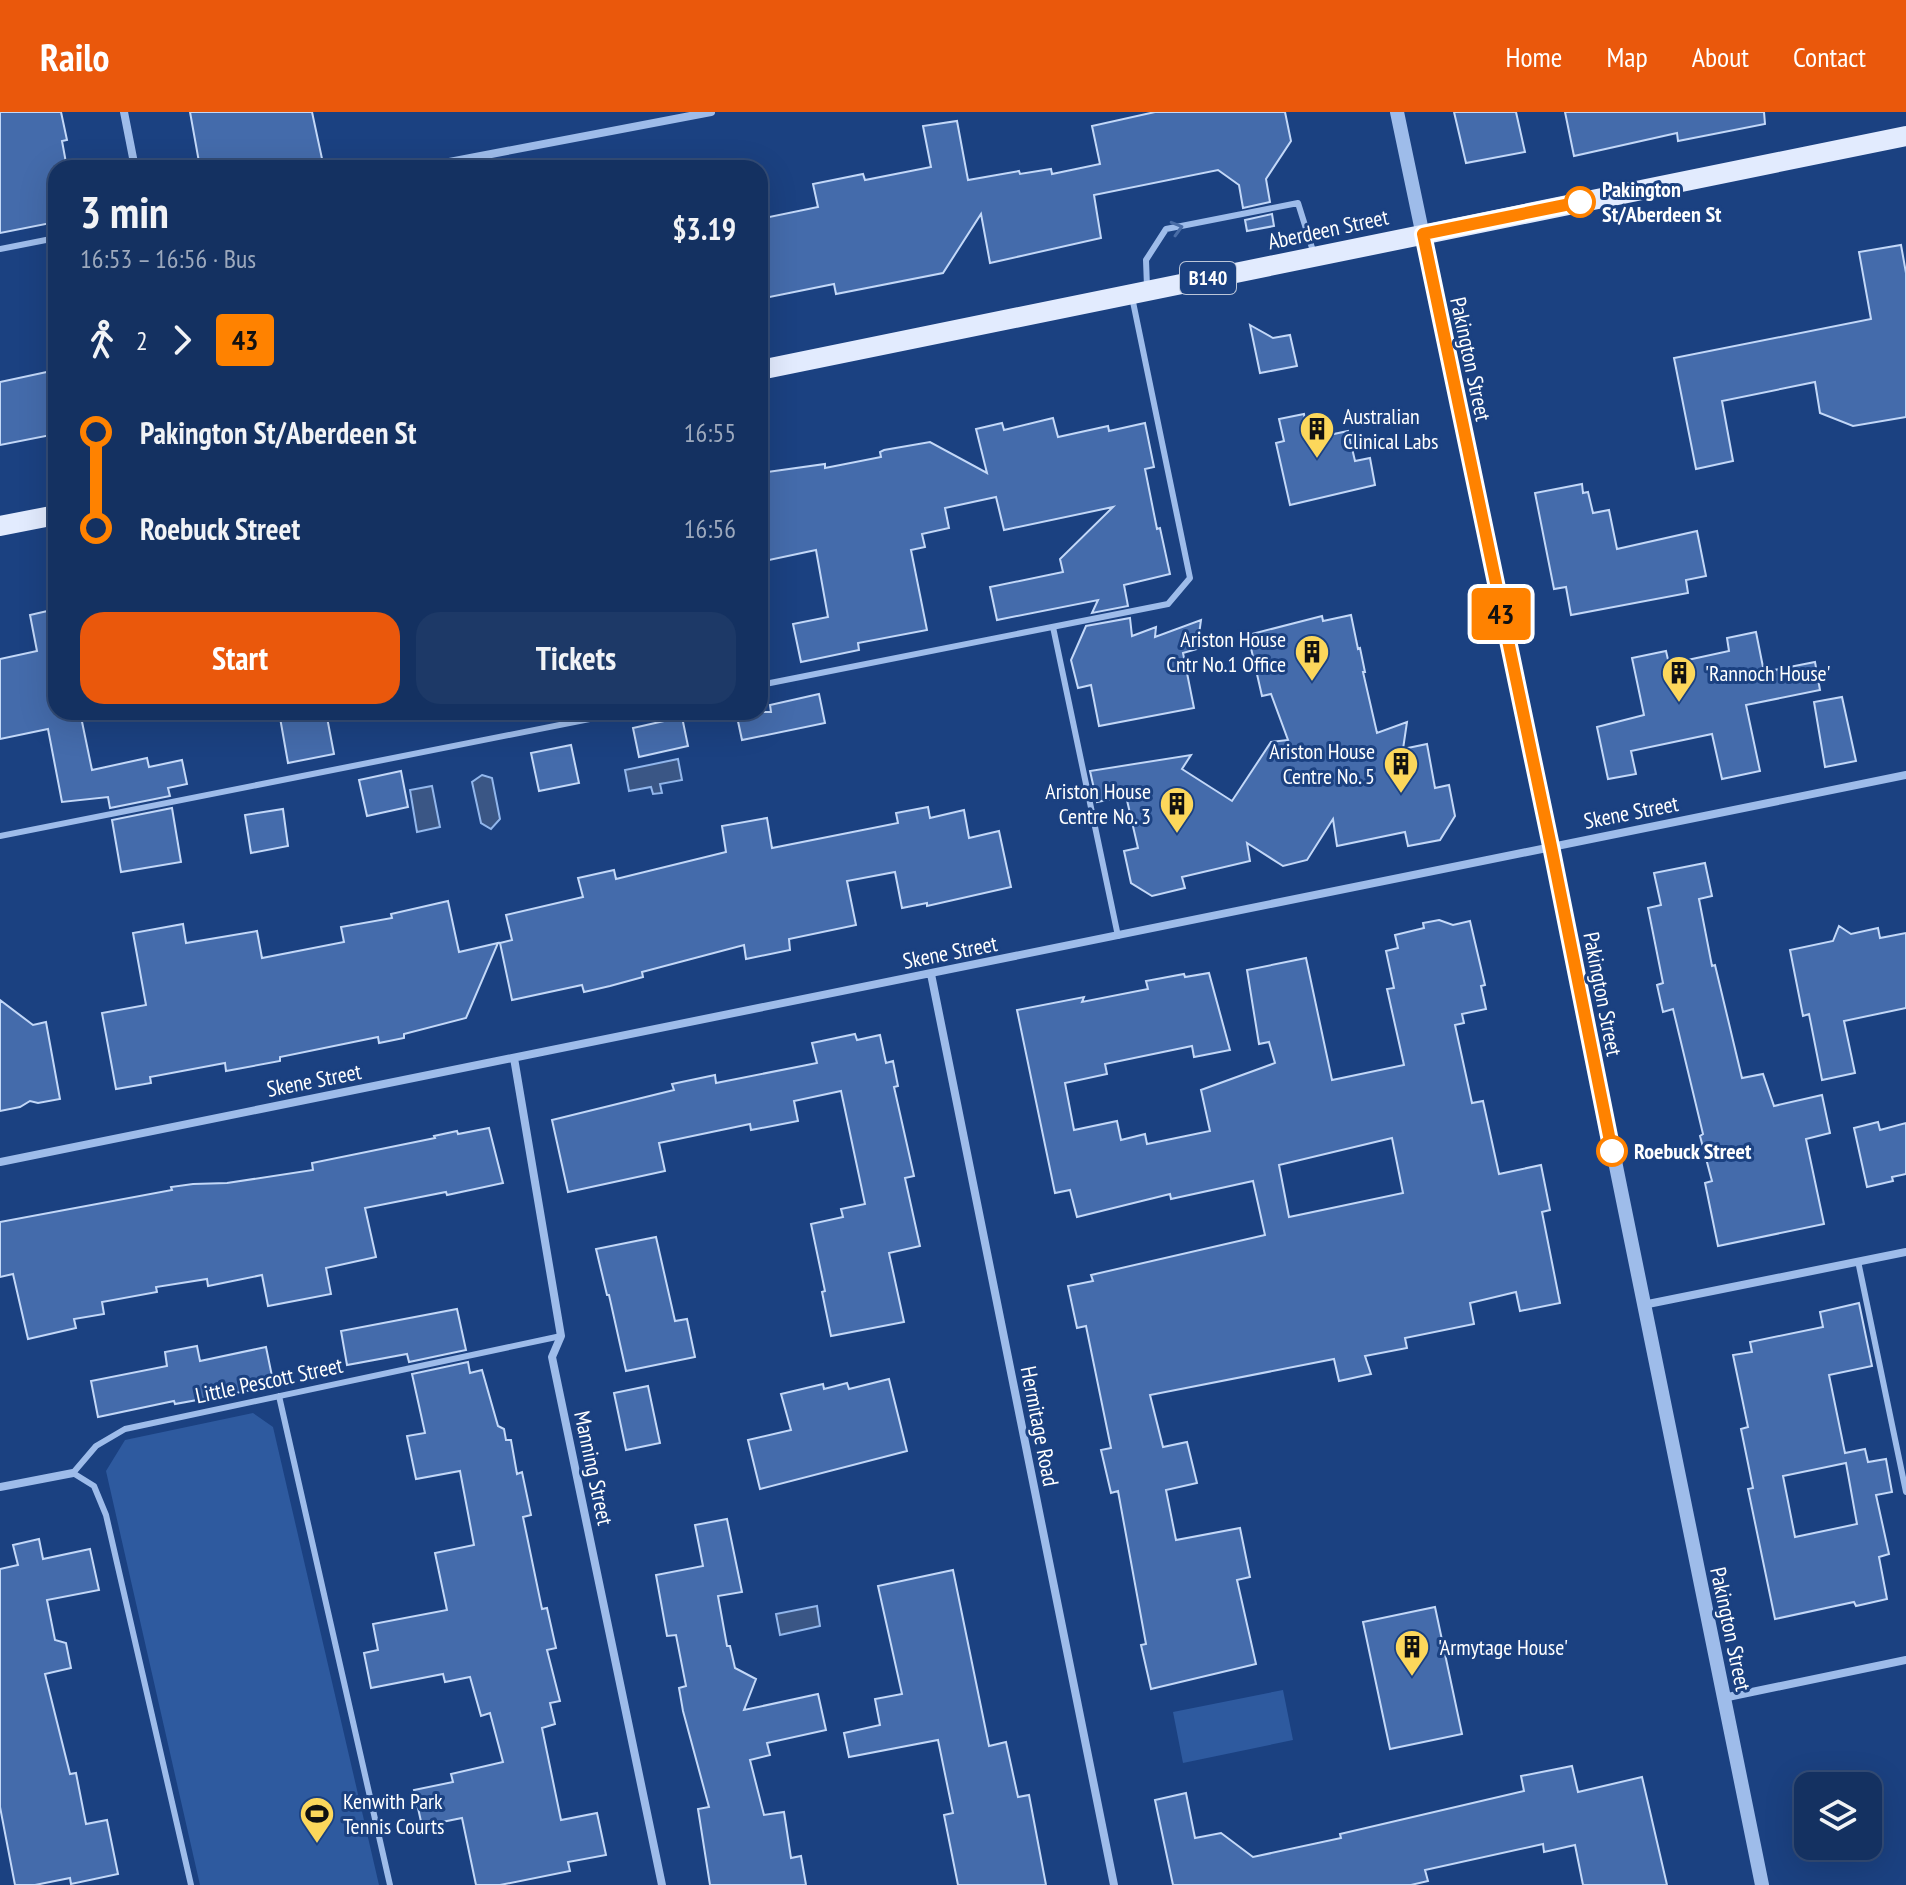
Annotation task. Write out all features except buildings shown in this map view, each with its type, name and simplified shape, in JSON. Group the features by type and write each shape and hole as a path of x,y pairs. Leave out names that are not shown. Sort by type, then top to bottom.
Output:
{"main road":[{"name":"Aberdeen Street","path":"768,368 1906,136"},
{"path":"0,526 48,517"}],"street":[{"path":"124,112 133,160"},
{"path":"460,160 711,112"},
{"name":"Pakington Street","path":"1397,112 1551,846 1762,1885"},
{"name":"Skene Street","path":"0,1162 1906,775"},
{"name":"Hermitage Road","path":"931,974 1114,1885"},
{"name":"Manning Street","path":"514,1058 561,1336 552,1357 662,1885"},
{"path":"1642,1305 1906,1252"},
{"path":"0,1487 73,1473"},
{"path":"1723,1698 1906,1660"}],"lane":[{"path":"768,683 1168,604 1190,578 1139,292 1146,260 1166,229 1298,203 1314,256"},
{"path":"0,249 48,240"},
{"path":"1053,627 1118,936"},
{"path":"0,836 585,720"},
{"path":"1858,1261 1906,1492"},
{"name":"Little Pescott Street","path":"73,1473 96,1446 125,1429 561,1336"},
{"path":"279,1396 390,1885"},
{"path":"73,1473 94,1486 106,1515 191,1885"}],"shaded area":[{"path":"678,759 682,780 660,784 662,793 653,794 651,787 629,791 625,770"},
{"path":"482,775 492,778 500,819 491,829 481,823 472,782"},
{"path":"432,786 440,827 417,832 410,790"},
{"path":"253,1413 273,1427 379,1885 200,1885 106,1471 125,1440"},
{"path":"817,1606 820,1626 780,1635 776,1614"},
{"path":"1283,1690 1293,1740 1183,1763 1173,1712"}],"bus line":[{"name":"43","path":"1580,202 1423,234 1612,1151"}],"place":[{"name":"Pakington St/Aberdeen St","path":"1580,202"},
{"name":"Australian Clinical Labs","path":"1317,460"},
{"name":"Ariston House Cntr No.1 Office","path":"1312,683"},
{"name":"'Rannoch House'","path":"1679,704"},
{"name":"Ariston House Centre No. 5","path":"1401,795"},
{"name":"Ariston House Centre No. 3","path":"1177,835"},
{"name":"Roebuck Street","path":"1612,1151"},
{"name":"'Armytage House'","path":"1412,1678"},
{"name":"Kenwith Park Tennis Courts","path":"317,1845"}]}
